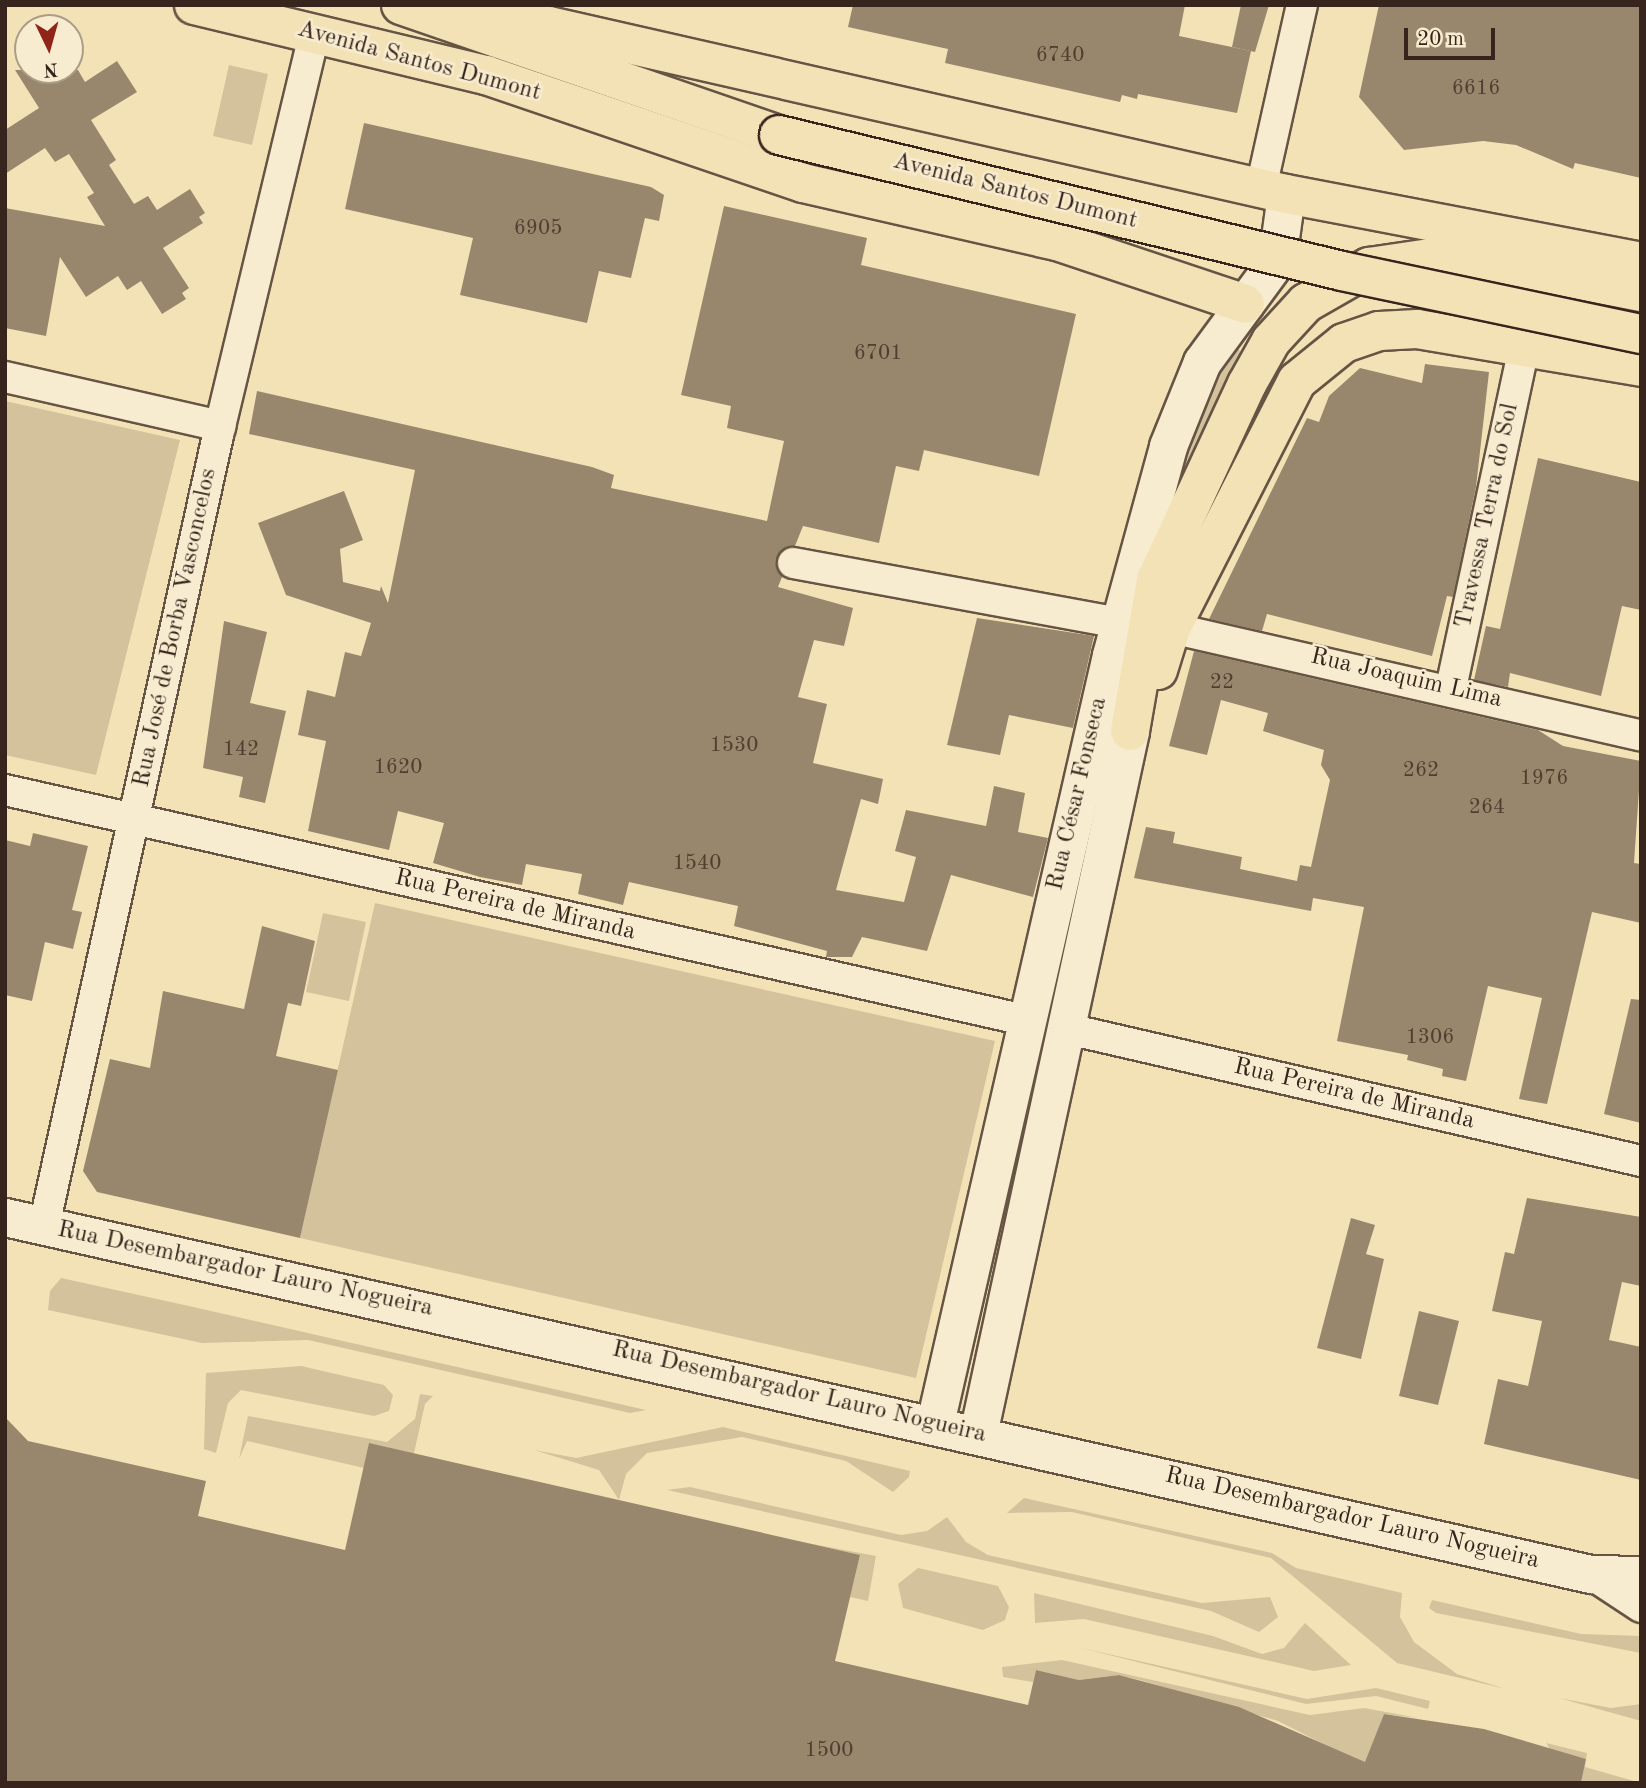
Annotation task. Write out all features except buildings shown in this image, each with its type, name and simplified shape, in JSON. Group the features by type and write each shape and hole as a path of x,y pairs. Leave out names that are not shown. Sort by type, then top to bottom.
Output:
{"main road":[{"name":"Avenida Santos Dumont","path":"194,5 486,75 803,183 1057,241 1245,304"},
{"name":"Avenida Santos Dumont","path":"401,5 779,135 1342,271 1641,334"},
{"path":"465,25 549,26 1273,191 1641,262"},
{"path":"1130,731 1156,580 1271,341 1317,295 1369,267 1450,255 1641,292"},
{"path":"1130,731 1171,628 1297,381 1321,358 1379,331 1417,329 1525,344 1641,367"}],"street":[{"name":"Rua César Fonseca","path":"935,1423 1025,1020 1120,623 1183,402 1209,351 1278,260 1273,191 1302,5"},
{"name":"Rua José de Borba Vasconcelos","path":"44,1226 220,426 315,32"},
{"name":"Travessa Terra do Sol","path":"1451,688 1525,344"},
{"path":"5,377 220,426"},
{"path":"793,563 1120,623"},
{"name":"Rua Joaquim Lima","path":"1171,628 1451,688 1641,736"},
{"name":"Rua César Fonseca","path":"978,1434 1068,1029 1130,731"},
{"name":"Rua Pereira de Miranda","path":"5,790 1025,1020"},
{"name":"Rua Pereira de Miranda","path":"1068,1029 1641,1161"},
{"name":"Rua Desembargador Lauro Nogueira","path":"5,1217 935,1423 1591,1574 1641,1575"},
{"name":"Rua Desembargador Lauro Nogueira","path":"1591,1574 1641,1607"}],"shaded area":[{"path":"229,65 268,74 252,145 213,136"},
{"path":"1232,344 1250,359 1171,512 1198,395"},
{"path":"5,401 180,440 96,775 5,755"},
{"path":"375,903 995,1041 916,1378 300,1238"},
{"path":"323,913 366,922 349,1001 306,992"},
{"path":"61,1278 646,1410 630,1413 308,1340 202,1343 48,1310 50,1291"},
{"path":"301,1366 384,1385 393,1395 389,1411 374,1416 241,1390 228,1403 216,1453 204,1449 206,1373"},
{"path":"420,1394 433,1396 425,1404 414,1453 364,1468 247,1441 239,1459 248,1416 387,1442 415,1419"},
{"path":"723,1427 910,1471 909,1477 893,1492 846,1461 742,1437 647,1453 626,1474 619,1500 599,1470 534,1450 576,1458"},
{"path":"690,1487 901,1535 927,1531 947,1517 966,1542 988,1555 1202,1603 1270,1597 1278,1617 1259,1632 1211,1611 667,1490"},
{"path":"1024,1498 1272,1553 1296,1568 1402,1593 1400,1617 1414,1642 1457,1674 1506,1689 1397,1663 1271,1558 1072,1512 1007,1513"},
{"path":"797,1541 876,1556 868,1601 850,1597 860,1555"},
{"path":"918,1568 998,1586 1009,1607 1005,1620 983,1630 903,1608 898,1584"},
{"path":"1034,1593 1213,1636 1262,1654 1284,1648 1305,1623 1351,1665 1314,1671 1084,1619 1035,1623"},
{"path":"1432,1600 1581,1634 1641,1636 1641,1653 1436,1613 1429,1608"},
{"path":"1077,1647 1307,1699 1376,1688 1430,1701 1428,1709 1376,1696 1306,1704"},
{"path":"1062,1660 1310,1715 1364,1708 1419,1718 1384,1714 1365,1765 1278,1721 1144,1681 1119,1675 1079,1680 1036,1670 1033,1682 1003,1677 1002,1667"},
{"path":"1559,1698 1611,1708 1641,1704 1641,1721"},
{"path":"1546,1743 1587,1753 1585,1767 1641,1783 1581,1783 1586,1759 1552,1752"}]}
